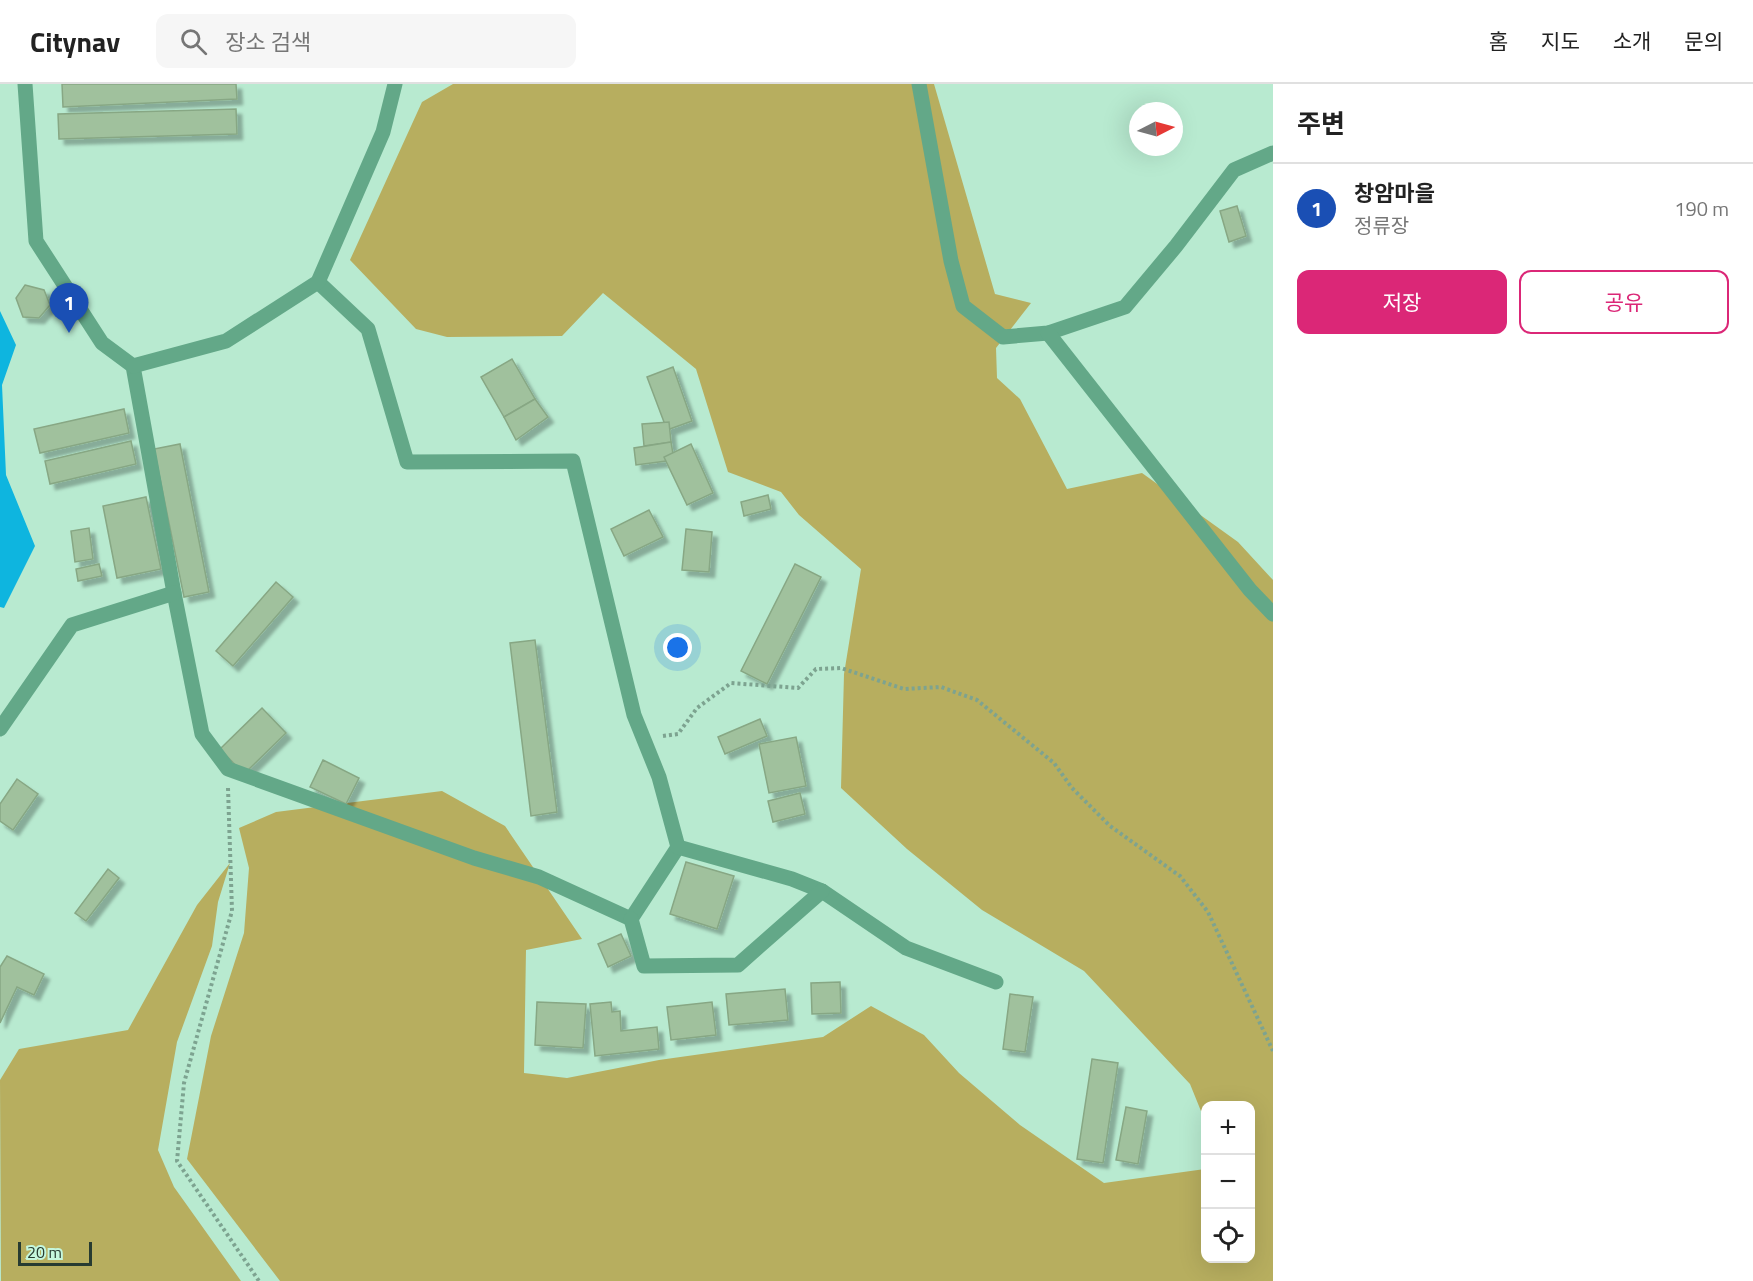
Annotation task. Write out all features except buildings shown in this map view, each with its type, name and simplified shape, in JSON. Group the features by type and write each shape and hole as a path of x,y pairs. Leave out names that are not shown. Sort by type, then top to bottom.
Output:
{"street":[{"path":"25,84 36,241 102,343 134,366 202,734 228,769 474,858 539,877 631,919"},
{"path":"134,366 226,341 318,282 383,132 395,84"},
{"path":"919,84 951,261 963,306 1003,337 1048,333 1125,307 1176,246 1234,170 1273,153"},
{"path":"318,282 368,329 407,462 573,461 634,715 659,777 678,847 631,919 644,966 738,965 822,891"},
{"path":"1048,333 1250,590 1273,614"},
{"path":"0,729 72,625 174,592"},
{"path":"678,847 792,879 822,891 906,948 996,982"}],"path":[{"path":"644,739 678,734 697,708 730,683 798,688 816,669 841,669 904,689 941,687 977,700 1054,763 1072,788 1110,826 1180,876 1208,912 1273,1051"},
{"path":"228,769 232,911 184,1083 177,1161 259,1281"}],"shaded area":[{"path":"453,84 934,84 995,294 1031,303 996,348 997,378 1020,399 1067,489 1142,473 1238,542 1273,580 1273,1281 280,1281 187,1159 211,1036 244,933 249,868 239,828 276,812 442,791 505,826 582,939 526,950 524,1073 567,1078 659,1060 823,1037 871,1006 924,1035 959,1073 1020,1125 1104,1183 1201,1170 1201,1263 1255,1263 1255,1101 1201,1101 1201,1111 1190,1084 1084,971 982,910 907,849 841,788 844,674 861,569 799,515 781,492 728,472 696,369 603,293 562,336 447,337 416,329 350,260 422,102"},
{"path":"230,863 218,902 212,946 177,1042 158,1150 174,1187 241,1281 1,1281 0,1080 19,1049 128,1030 197,905"}],"water":[{"path":"0,311 16,345 2,385 6,475 35,546 4,608 0,607"}],"place":[{"name":"창암마을","path":"69,333"}]}
